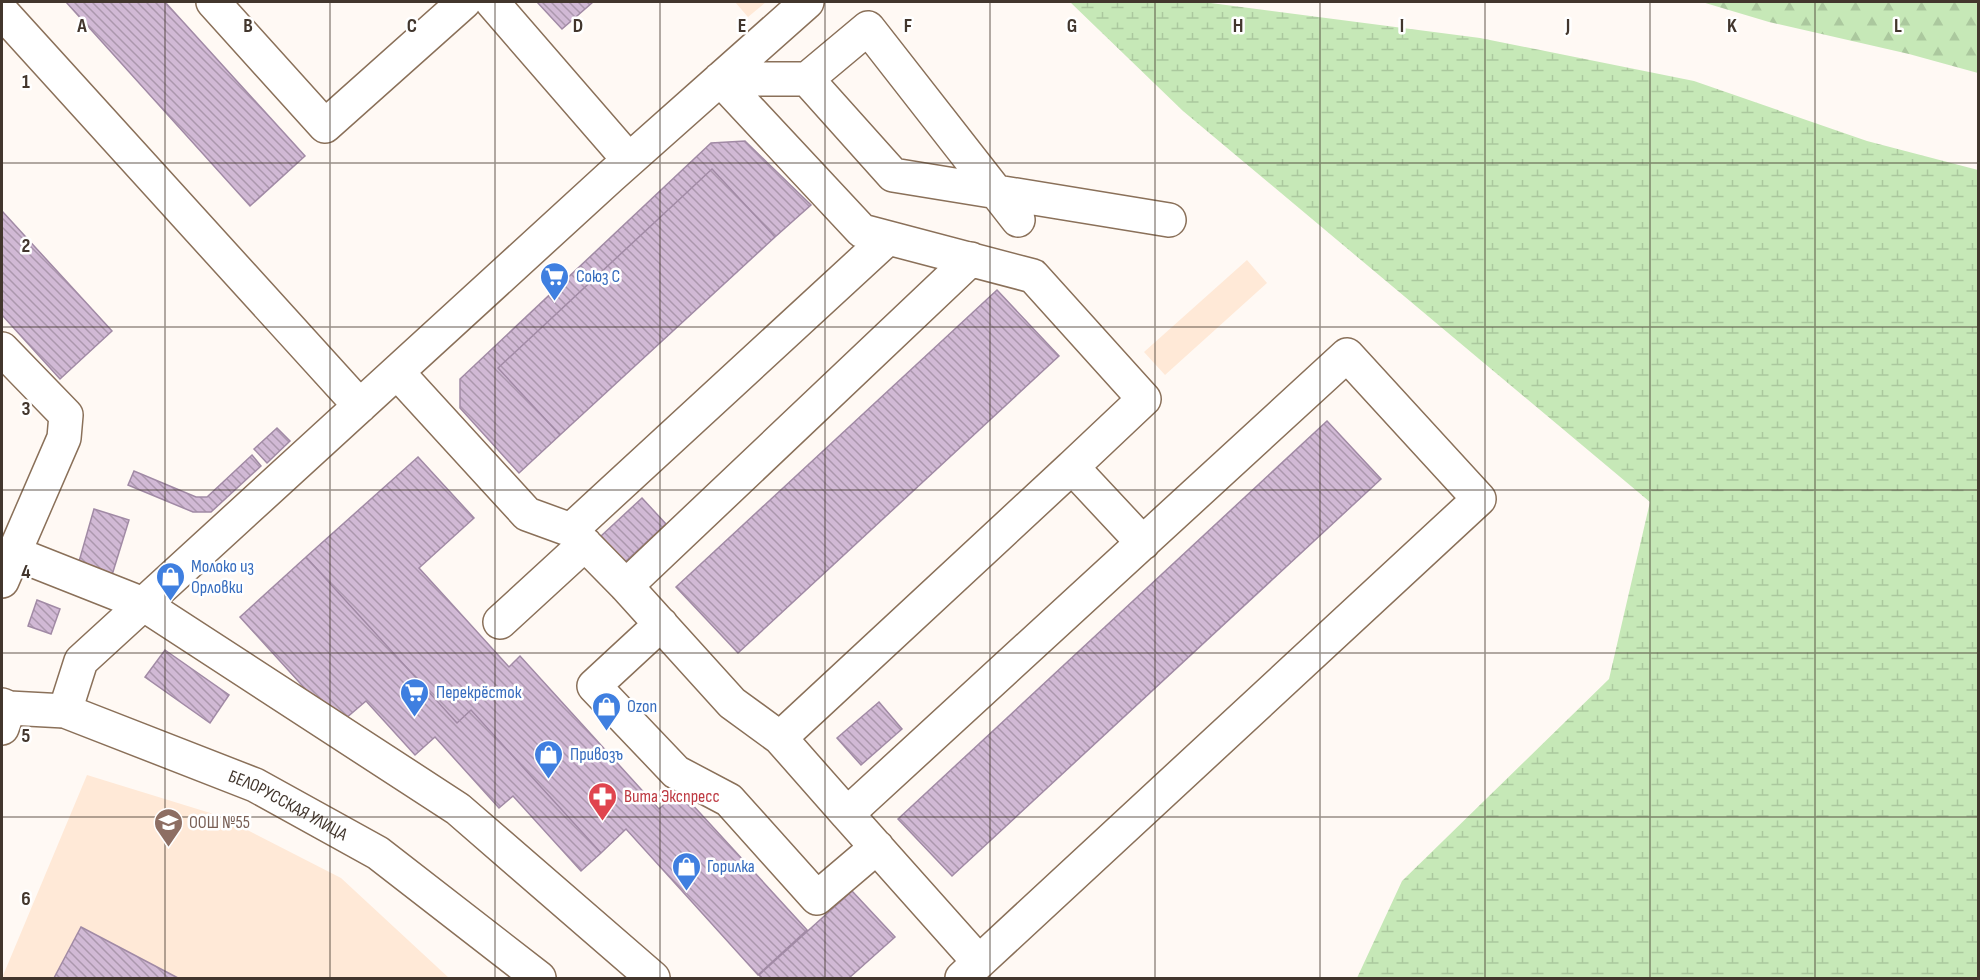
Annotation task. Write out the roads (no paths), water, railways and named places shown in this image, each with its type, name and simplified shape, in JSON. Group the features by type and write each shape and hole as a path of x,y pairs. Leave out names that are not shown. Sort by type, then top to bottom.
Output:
{"street":[{"path":"213,2 325,126 464,2"},
{"path":"492,2 629,160"},
{"path":"64,711 81,661 629,160 807,2"},
{"path":"2,12 360,406"},
{"path":"720,79 807,79 868,28 1018,220"},
{"path":"720,79 862,231 1033,276 1144,399 780,738"},
{"path":"807,79 893,175 1169,220"},
{"path":"500,622 578,537 888,238"},
{"path":"626,586 970,260"},
{"path":"2,348 66,415 64,438 8,567 143,604 458,808 653,978"},
{"path":"397,372 527,514 578,537 626,586 732,703 780,738 847,814 877,847 970,970 1479,499 1347,355 847,814"},
{"path":"1072,467 1143,543"},
{"path":"661,624 594,686 676,772 729,800 817,898 877,847"},
{"name":"БЕЛОРУССКАЯ УЛИЦА","path":"4,714 64,711 255,785 378,853 539,978"}],"place":[{"name":"Союз С","path":"555,302"},
{"name":"Молоко из Орловки","path":"170,602"},
{"name":"Перекрёсток","path":"415,718"},
{"name":"Ozon","path":"606,732"},
{"name":"Привозъ","path":"549,780"},
{"name":"Вита Экспресс","path":"603,822"},
{"name":"ООШ №55","path":"168,848"},
{"name":"Горилка","path":"686,892"}]}
